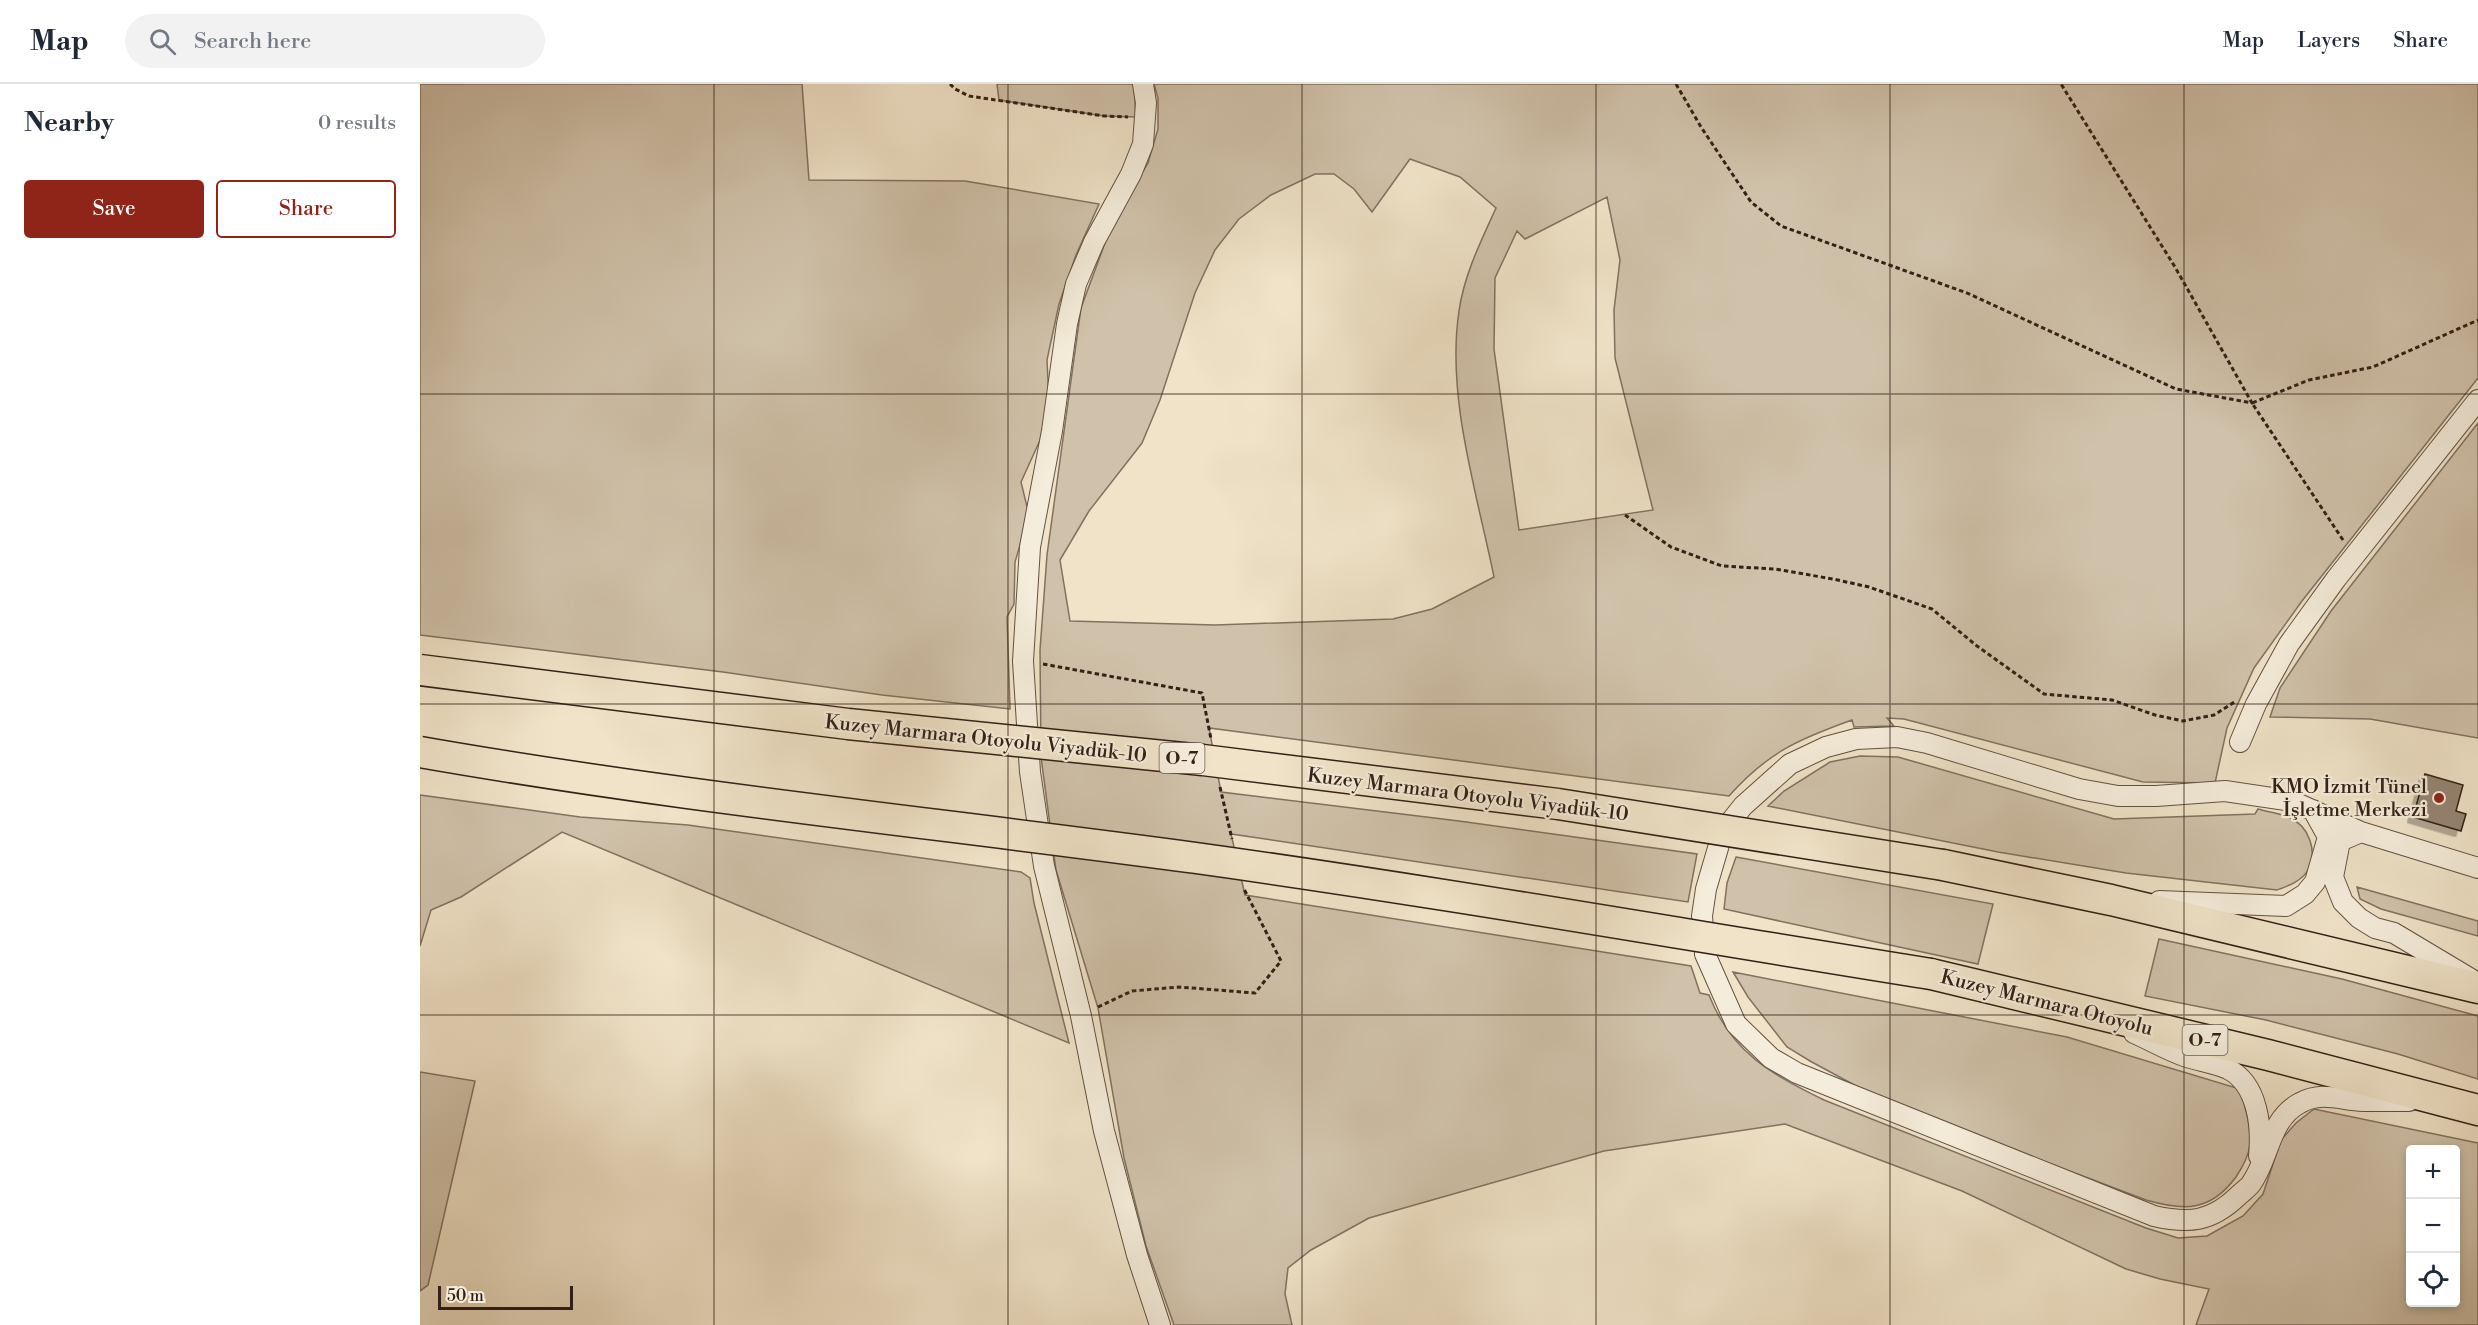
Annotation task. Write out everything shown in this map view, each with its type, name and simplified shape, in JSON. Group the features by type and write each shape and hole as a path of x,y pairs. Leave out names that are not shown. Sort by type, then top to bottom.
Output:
{"highway":[{"name":"Kuzey Marmara Otoyolu Viyadük-10","path":"420,669 848,724 1203,760 1558,804 1943,865 2111,900"},
{"name":"Kuzey Marmara Otoyolu","path":"420,752 482,763 844,814 1198,859 1931,974 2478,1110"},
{"name":"O-7","path":"2111,900 2478,988"}],"lane":[{"path":"1143,84 1146,103 1143,144 1131,174 1094,242 1076,284 1067,324 1052,431 1030,547 1023,661 1030,772 1044,866 1081,1016 1104,1131 1137,1256 1160,1325"},
{"path":"2240,742 2289,644 2354,557 2478,400"},
{"path":"2447,1101 2360,1101 2332,1096 2315,1097 2301,1102 2285,1113 2251,1183 2232,1202 2212,1216 2177,1221 2154,1216 1797,1073 1771,1058 1736,1024 1705,954 1702,916 1706,889 1723,831 1743,806 1790,764 1826,747 1856,739 1897,737 1927,742 2079,789 2118,796 2225,791 2292,801 2313,810 2342,831 2478,868"},
{"path":"2111,900 2286,906 2305,894 2315,882 2342,831"},
{"path":"2342,831 2333,877 2343,902 2375,928 2394,933 2478,983"},
{"path":"2094,1014 2182,1055 2230,1070 2240,1079 2251,1095 2259,1120 2260,1144 2257,1170"}],"path":[{"path":"950,84 969,96 1104,116 1145,118"},
{"path":"1676,84 1701,128 1751,202 1781,225 1967,292 2176,390 2252,403 2309,380 2373,367 2478,320"},
{"path":"2061,84 2175,267 2252,403 2354,557"},
{"path":"1625,515 1671,547 1722,566 1775,569 1833,579 1869,587 1932,609 1977,646 2044,694 2112,700 2155,715 2183,721 2214,715 2268,683"}],"shaded area":[{"path":"420,84 802,84 809,180 965,181 1099,204 1076,255 1059,304 1047,360 1049,402 1041,438 1021,482 1029,515 1015,562 1014,604 1007,617 1010,709 882,695 723,672 420,635"},
{"path":"997,84 1134,84 1136,117 1104,116 999,100"},
{"path":"1154,84 2478,84 2478,378 2302,601 2254,668 2227,728 2215,783 2143,782 1904,719 1887,718 1894,726 1854,727 1852,720 1800,741 1757,768 1729,796 1209,728 1221,792 1459,821 1697,854 1688,902 1231,834 1245,895 1691,966 1700,993 1709,995 1729,1032 1755,1059 1787,1081 1824,1100 2146,1228 2178,1238 2207,1236 2243,1216 2263,1194 2281,1140 2296,1123 2314,1109 2478,1143 2478,1325 2196,1325 2209,1289 2126,1269 1962,1191 1785,1124 1604,1151 1369,1218 1311,1250 1288,1268 1285,1294 1292,1325 1174,1325 1146,1246 1124,1158 1098,1008 1056,870 1041,757 1040,650 1047,555 1081,308 1112,224 1148,163 1158,129 1158,98","holes":["1410,159 1460,177 1496,208 1465,284 1459,311 1456,344 1460,411 1465,445 1494,577 1432,609 1393,619 1215,625 1070,621 1060,560 1089,511 1142,443 1160,400 1195,293 1215,250 1239,219 1271,195 1315,174 1334,174 1354,189 1372,212","1607,197 1620,260 1614,310 1615,358 1653,510 1519,530 1494,349 1495,278 1517,231 1525,239"]},
{"path":"2478,423 2478,738 2370,719 2270,717 2280,688 2331,611"},
{"path":"1860,756 1898,757 2114,819 2255,814 2258,809 2290,818 2302,827 2307,833 2312,848 2311,863 2302,877 2277,890 2126,873 1998,852 1768,806 1784,791 1830,762"},
{"path":"420,795 580,817 688,825 1021,872 1030,878 1034,903 1069,1043 562,832 461,897 431,910 420,946"},
{"path":"1736,857 1993,904 1978,964 1724,909 1727,883"},
{"path":"2357,887 2478,921 2478,936 2381,909 2360,899"},
{"path":"2159,939 2342,979 2478,1016 2478,1079 2398,1054 2266,1020 2145,996"},
{"path":"1733,972 2067,1037 2240,1089 2250,1130 2247,1157 2236,1177 2216,1197 2206,1203 2184,1207 2146,1200 1882,1100 1810,1061 1787,1047 1748,997"},
{"path":"420,1072 475,1081 428,1285 420,1291"}],"building":[{"name":"KMO İzmit Tünel İşletme Merkezi","path":"2425,774 2463,785 2456,811 2466,814 2461,831 2413,817"}],"place":[{"name":"KMO İzmit Tünel İşletme Merkezi","path":"2439,798"}]}
